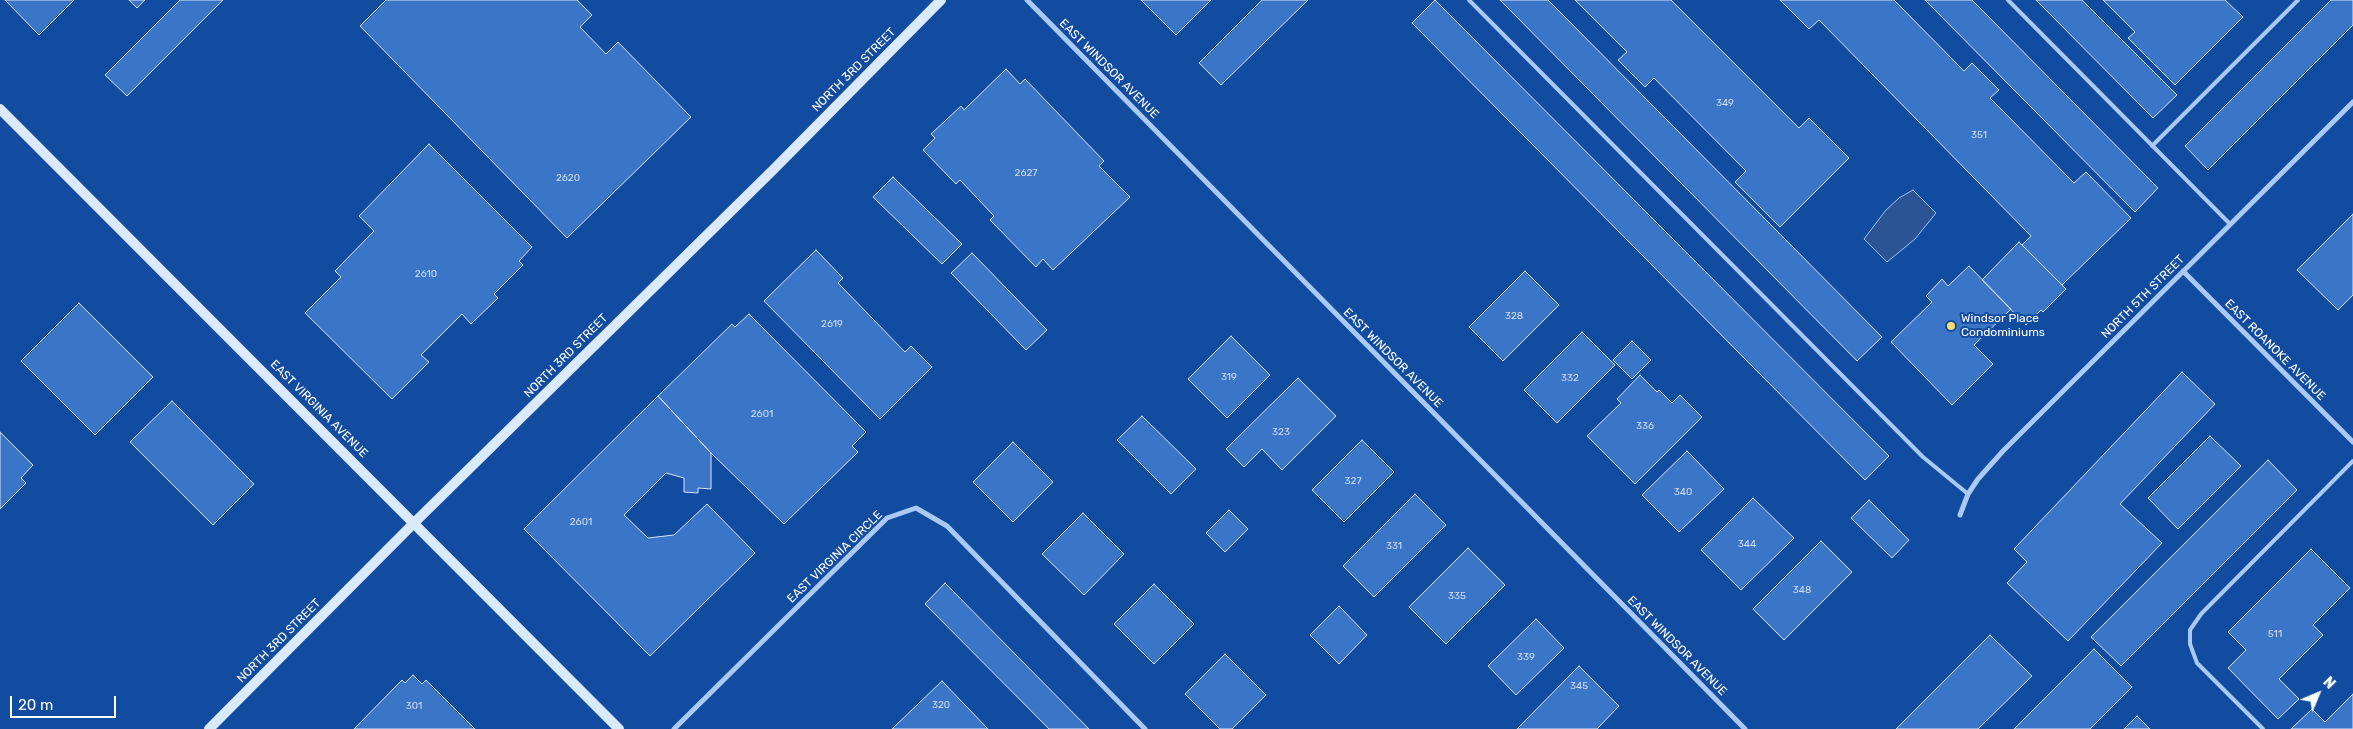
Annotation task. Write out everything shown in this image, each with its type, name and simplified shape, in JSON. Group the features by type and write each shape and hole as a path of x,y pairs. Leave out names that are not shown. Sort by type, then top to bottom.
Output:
{"street":[{"name":"NORTH 3RD STREET","path":"209,729 415,522 773,170 941,0"},
{"name":"EAST WINDSOR AVENUE","path":"1027,0 1745,729"},
{"name":"NORTH 5TH STREET","path":"1960,515 1968,494 1982,473 2353,102"},
{"name":"EAST VIRGINIA AVENUE","path":"0,109 415,522 619,729"},
{"name":"EAST ROANOKE AVENUE","path":"2183,271 2353,442"},
{"name":"EAST VIRGINIA CIRCLE","path":"674,729 887,518 916,508 947,526 1145,729"}],"lane":[{"path":"1469,0 1923,458 1968,494"},
{"path":"2008,0 2230,224"},
{"path":"2152,146 2298,0"},
{"path":"2263,729 2197,663 2190,644 2190,630 2201,614 2353,461"}],"water":[{"path":"1913,190 1936,213 1915,239 1887,262 1864,239 1886,210 1899,198"}],"building":[{"path":"5,0 74,0 39,35"},
{"path":"129,0 145,0 137,8"},
{"path":"180,0 223,0 127,96 105,75"},
{"path":"386,0 577,0 592,15 580,27 606,54 618,42 691,117 567,238 360,26"},
{"path":"1141,0 1211,0 1176,35"},
{"path":"1262,0 1308,0 1221,85 1199,63"},
{"path":"1435,0 1889,456 1865,480 1412,23"},
{"path":"1500,0 1548,0 1882,337 1857,361"},
{"path":"1575,0 1671,0 1799,128 1809,118 1849,158 1780,227 1735,182 1746,171 1654,78 1645,87 1618,60 1627,52"},
{"path":"1780,0 1894,0 1964,71 1972,63 1999,90 1990,98 2074,183 2086,172 2131,218 2062,285 2022,245 2031,236 1819,20 1809,29"},
{"path":"1925,0 1972,0 2158,188 2135,212"},
{"path":"2036,0 2082,0 2177,95 2153,118"},
{"path":"2103,0 2225,0 2243,17 2175,85 2128,38 2135,32"},
{"path":"2331,0 2353,0 2353,25 2208,170 2185,146"},
{"path":"1006,69 1020,84 1025,79 1104,161 1099,166 1130,197 1053,270 1043,259 1036,267 990,220 994,216 960,180 956,184 923,150 935,138 931,134 961,106 964,110"},
{"path":"429,144 532,247 519,261 523,265 494,294 498,298 471,324 462,314 421,355 429,362 392,399 305,313 341,277 335,271 374,231 359,216"},
{"path":"893,177 962,244 942,264 873,197"},
{"path":"2353,214 2353,295 2338,310 2297,270"},
{"path":"2019,242 2066,289 2043,312 2041,310 2026,325 1982,280"},
{"path":"816,250 843,278 838,283 905,352 911,346 932,367 880,419 764,301"},
{"path":"972,253 1047,330 1026,350 951,273"},
{"name":"Windsor Place Condominiums","path":"1969,266 2011,309 1974,345 1993,364 1952,405 1891,342 1932,302 1926,296 1942,279 1948,286"},
{"path":"1525,271 1559,305 1503,361 1469,327"},
{"path":"79,303 153,377 95,435 21,361"},
{"path":"749,314 866,432 852,446 858,452 784,524 711,453 658,396 732,324 735,327"},
{"path":"1582,332 1615,365 1557,423 1524,390"},
{"path":"1231,336 1270,375 1227,418 1188,379"},
{"path":"1632,341 1651,360 1632,379 1613,360"},
{"path":"2182,372 2215,404 2120,504 2162,543 2068,641 2007,583 2027,562 2014,549"},
{"path":"1640,375 1657,392 1659,390 1672,403 1680,395 1702,417 1635,484 1587,436 1621,403 1617,399"},
{"path":"1298,378 1336,416 1282,470 1262,449 1244,467 1226,449"},
{"path":"658,396 711,453 711,489 698,488 698,493 684,492 684,478 666,473 624,515 648,538 674,535 707,504 755,553 650,656 524,529"},
{"path":"172,401 254,484 213,525 130,442"},
{"path":"1142,416 1196,469 1171,494 1117,440"},
{"path":"0,432 33,465 21,478 26,483 0,509"},
{"path":"2210,436 2241,466 2178,529 2148,498"},
{"path":"1362,440 1394,472 1344,522 1312,490"},
{"path":"1013,442 1053,482 1013,522 973,482"},
{"path":"1687,451 1724,489 1679,532 1642,495"},
{"path":"2268,460 2297,490 2121,666 2091,637"},
{"path":"1415,494 1446,525 1374,597 1343,566"},
{"path":"1753,498 1794,538 1741,590 1701,550"},
{"path":"1869,500 1909,540 1892,558 1851,518"},
{"path":"1229,510 1248,529 1225,552 1206,533"},
{"path":"1083,513 1124,554 1084,595 1042,554"},
{"path":"1821,541 1852,572 1784,640 1753,609"},
{"path":"1468,548 1505,585 1446,644 1409,607"},
{"path":"2311,549 2350,588 2313,625 2323,635 2279,679 2299,699 2278,719 2228,668 2246,650 2228,632"},
{"path":"945,583 1089,729 1049,729 925,604"},
{"path":"1154,584 1194,624 1154,664 1114,624"},
{"path":"1339,606 1367,635 1339,664 1310,635"},
{"path":"1536,619 1564,648 1516,695 1488,666"},
{"path":"1990,635 2032,676 1978,729 1896,729"},
{"path":"2094,649 2132,687 2090,729 2014,729"},
{"path":"1225,654 1266,695 1232,729 1220,729 1185,694"},
{"path":"1579,666 1619,706 1597,729 1517,729"},
{"path":"413,675 422,684 426,680 475,729 354,729 402,680 405,683"},
{"path":"942,681 988,729 892,729"},
{"path":"2353,694 2353,729 2291,729 2312,709 2325,722"},
{"path":"2137,716 2150,729 2124,729"}],"place":[{"name":"Windsor Place Condominiums","path":"1951,326"}]}
